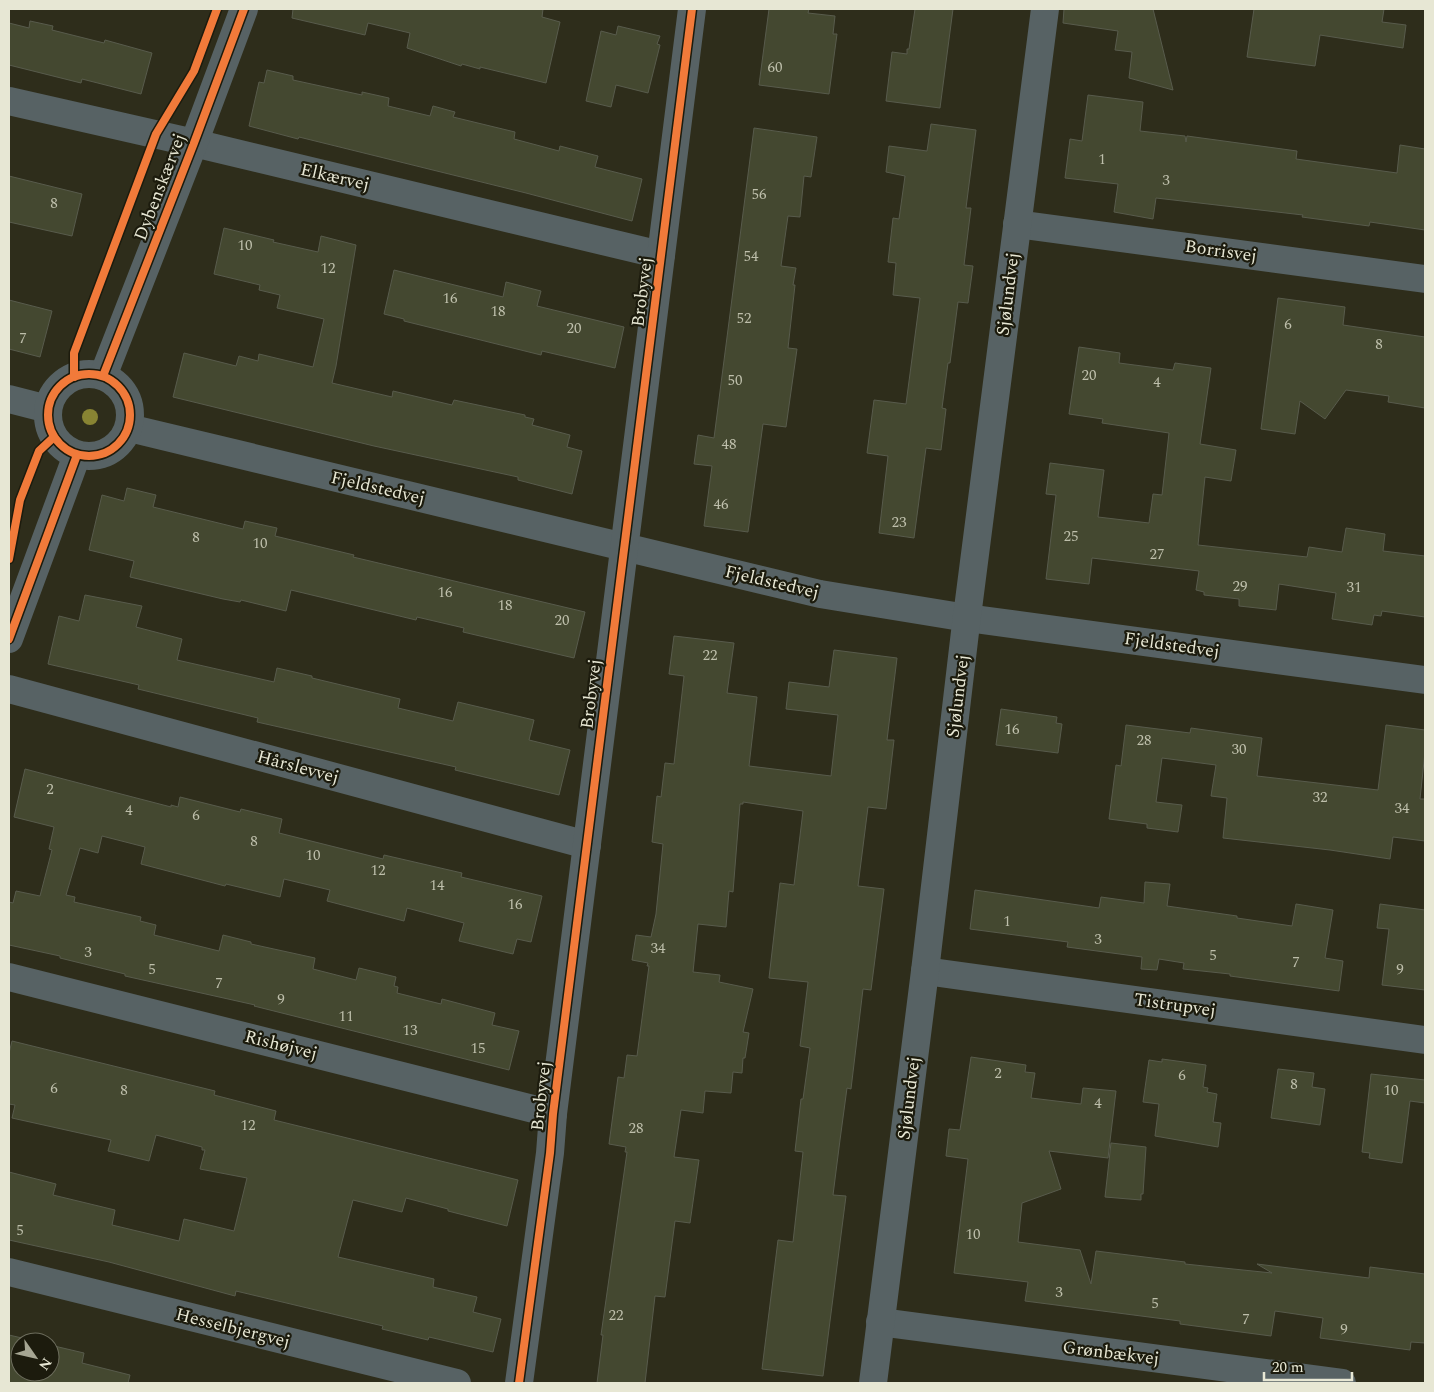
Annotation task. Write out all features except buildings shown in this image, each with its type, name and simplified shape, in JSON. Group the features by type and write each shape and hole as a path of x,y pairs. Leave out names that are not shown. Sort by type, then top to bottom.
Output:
{"street":[{"name":"Dybenskærvej","path":"103,376 244,9"},
{"name":"Brobyvej","path":"519,1383 550,1153 553,1114 692,9"},
{"name":"Sjølundvej","path":"873,1383 1044,9"},
{"name":"Elkærvej","path":"9,101 194,143 661,255"},
{"name":"Borrisvej","path":"1017,224 1425,279"},
{"path":"84,374 103,376 112,380 120,387 127,397 130,407 129,428 123,440 114,449 103,455 90,457 77,455 68,451 54,437 50,429 48,409 51,399 64,382 84,374"},
{"path":"9,399 48,409"},
{"name":"Fjeldstedvej","path":"129,428 820,594 967,618 1425,680"},
{"path":"9,639 77,455"},
{"name":"Hårslevvej","path":"9,689 587,845"},
{"name":"Tistrupvej","path":"925,971 1425,1040"},
{"name":"Rishøjvej","path":"9,977 553,1114"},
{"name":"Hesselbjergvej","path":"9,1272 457,1383"},
{"name":"Grønbækvej","path":"880,1322 1342,1383"}],"cycle path":[{"path":"74,377 74,353 156,134 194,71 217,9"},
{"path":"103,376 244,9"},
{"path":"519,1383 550,1153 553,1114 692,9"},
{"path":"81,374 97,374 112,381 123,392 130,407 130,415 127,431 118,444 97,456 81,456 66,449 55,438 48,423 48,407 55,392 66,381 81,374"},
{"path":"9,559 20,500 39,451 54,437"},
{"path":"9,639 77,455"}]}
